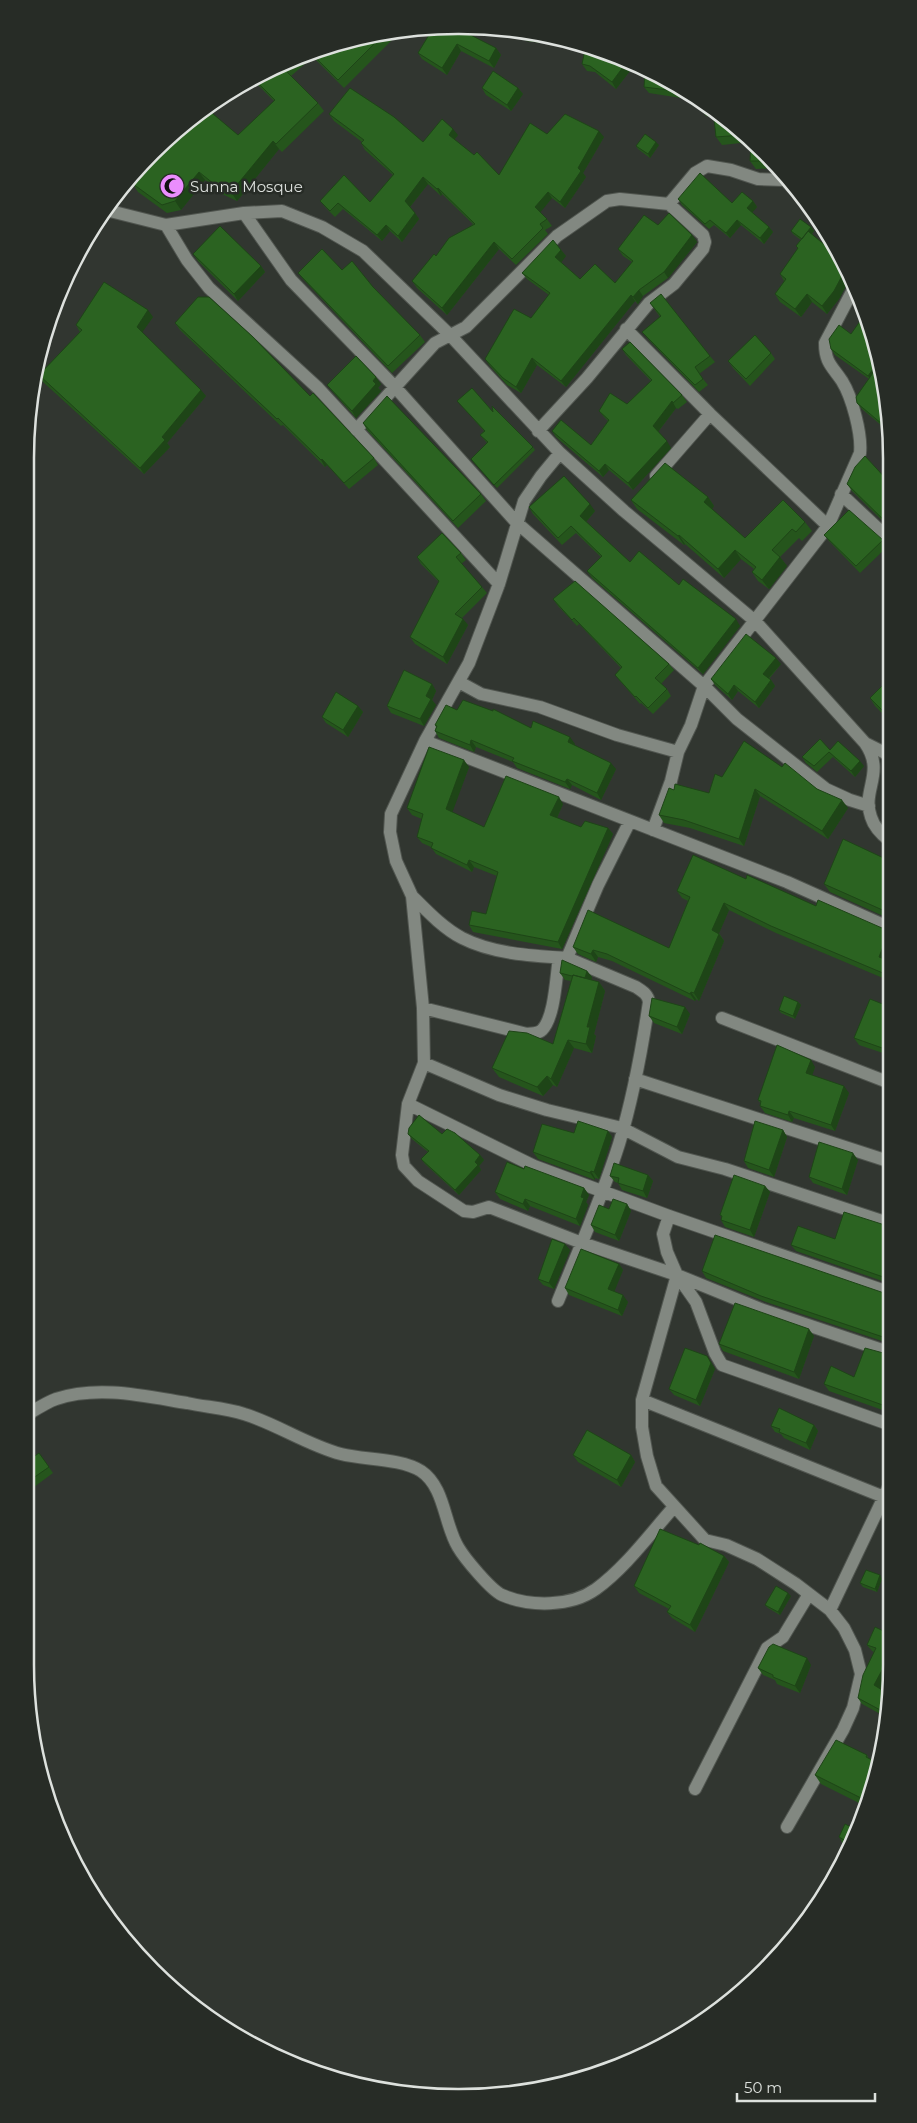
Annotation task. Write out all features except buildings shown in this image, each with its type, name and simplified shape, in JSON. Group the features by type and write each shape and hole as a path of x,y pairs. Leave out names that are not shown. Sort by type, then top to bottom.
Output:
{"street":[{"path":"669,204 695,173 708,166 730,170 758,179 779,180"},
{"path":"356,430 436,343 449,334 466,328 557,236 607,202 620,199 669,204 703,235 705,242 703,249 674,284 650,303 626,329 587,378 538,431"},
{"path":"113,212 166,225 244,213 282,211 322,227 363,251 449,334 560,453 627,507 755,621 865,743 872,752 875,764 869,806 871,818 883,835"},
{"path":"244,213 291,280 395,387 516,522 704,686 737,719 826,789 869,806"},
{"path":"166,225 187,260 209,288 318,388 500,584"},
{"path":"653,830 671,781 678,752 691,725 704,686 828,526 860,453 861,440 842,382 828,364 825,343 851,296"},
{"path":"626,329 710,414 828,526"},
{"path":"649,484 710,414"},
{"path":"560,453 540,476 524,501 516,522 514,540 500,584 469,664 425,741 391,814 390,832 396,861 412,896 423,1008 424,1063 408,1104 402,1155 404,1166 418,1181 464,1212 473,1212 489,1207 582,1243 677,1276 763,1310 883,1350"},
{"path":"841,494 883,533"},
{"path":"459,682 481,694 540,707 617,734 678,752"},
{"path":"425,741 787,882 883,925"},
{"path":"865,743 883,752"},
{"path":"423,1008 527,1034 536,1033 541,1030 550,1016 563,958 630,821"},
{"path":"412,896 438,921 466,940 501,950 563,958 636,988 648,997 635,1079 622,1128 602,1192 558,1302"},
{"path":"722,1018 883,1080"},
{"path":"424,1063 499,1095 547,1110 622,1128 678,1156 725,1169 883,1221"},
{"path":"635,1079 883,1160"},
{"path":"408,1104 534,1166 602,1192 883,1291"},
{"path":"669,1216 663,1234 667,1252 677,1276 696,1302 715,1353 722,1365 883,1422"},
{"path":"677,1276 642,1400 642,1427 656,1486 705,1540 726,1545 757,1560 830,1610 844,1628 855,1650 861,1674 853,1708 843,1730 787,1827"},
{"path":"34,1411 53,1400 70,1395 124,1392 244,1413 310,1443 340,1454 395,1463 420,1470 428,1477 437,1492 457,1546 478,1574 501,1595 535,1604 572,1600 595,1590 623,1564 674,1507"},
{"path":"642,1400 883,1497"},
{"path":"830,1610 883,1499"},
{"path":"695,1789 767,1648 784,1637 809,1594"}],"place":[{"name":"Sunna Mosque","path":"172,186"}]}
